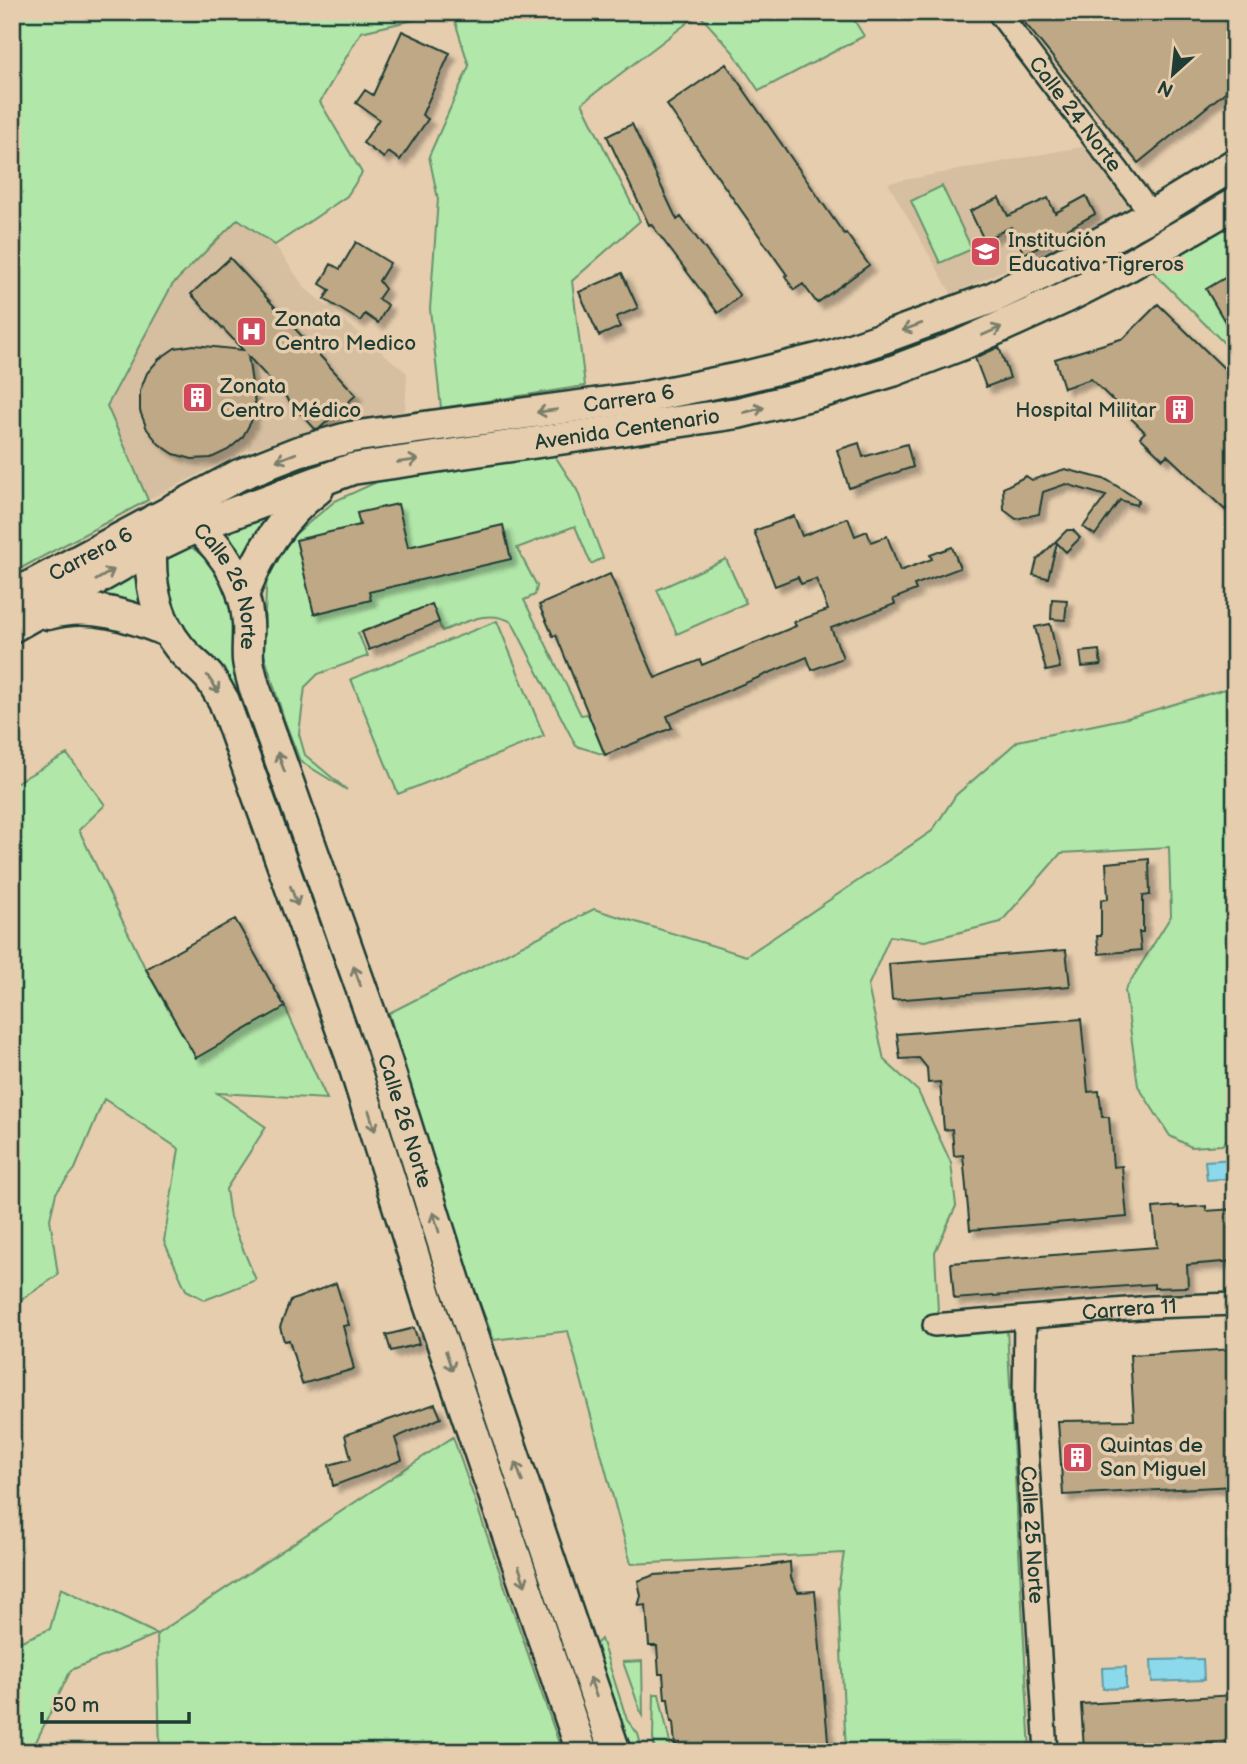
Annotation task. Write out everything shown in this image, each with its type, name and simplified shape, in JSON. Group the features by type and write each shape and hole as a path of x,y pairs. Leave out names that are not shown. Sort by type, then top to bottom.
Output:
{"main road":[{"name":"Carrera 6","path":"16,615 165,513 239,475 298,452 351,437 633,399 740,378 830,356 992,298 1152,215 1235,164"},
{"name":"Avenida Centenario","path":"16,615 198,526 352,469 738,413 824,392 893,371 961,345 1069,296 1235,204"},
{"path":"243,595 267,542 284,520 304,499 327,482 352,469"},
{"name":"Calle 26 Norte","path":"582,1752 427,1297 351,1056 224,701 210,678 179,648 157,607 150,578 150,549 165,513 198,526 218,546 233,570 243,595 248,620 248,660 254,686 380,1041 457,1288 615,1752"},
{"path":"16,615 83,609 112,612 169,632"}],"street":[{"name":"Calle 24 Norte","path":"998,12 1152,215"},
{"path":"948,314 961,345"},
{"name":"Carrera 11","path":"934,1325 1151,1307 1235,1304"},
{"name":"Calle 25 Norte","path":"1025,1318 1024,1401 1046,1752"}],"shaded area":[{"name":"Institución Educativa Tigreros","path":"1091,145 1134,208 952,295 888,183"},
{"name":"Zonata Centro Medico","path":"238,219 275,245 305,288 407,373 405,411 247,450 148,500 107,406 172,285"}],"green space":[{"path":"12,12 449,12 361,32 320,102 362,173 347,196 275,245 238,219 172,285 107,406 148,500 12,573"},
{"path":"452,12 849,12 864,36 759,91 733,52 699,14 582,103 640,221 572,281 585,386 441,408 430,309 438,199 429,156 469,66"},
{"path":"942,186 972,249 940,263 911,201"},
{"path":"1235,219 1235,354 1151,270"},
{"path":"555,456 577,490 603,558 591,564 575,526 517,548 537,586 535,595 524,600 581,715 588,714 605,755 576,746 512,622 503,618 485,617 442,631 432,604 358,633 368,656 318,674 305,687 299,734 305,755 347,790 300,761 263,651 267,572 294,535 335,501 381,480"},
{"path":"289,499 241,567 213,532"},
{"path":"189,545 214,567 225,586 232,623 234,673 368,1049 364,1051 170,604 165,583 166,564 171,555"},
{"path":"726,559 746,603 677,634 657,590"},
{"path":"142,570 149,611 94,597"},
{"path":"497,621 544,736 398,794 351,679"},
{"path":"1235,686 1235,1035 1228,1042 1235,1093 1235,1132 1222,1145 1191,1147 1170,1136 1138,1086 1125,990 1171,916 1169,847 1061,853 1001,922 925,941 890,936 868,986 884,1060 918,1091 951,1163 956,1206 935,1252 938,1311 933,1331 1007,1329 1030,1752 846,1752 838,1589 844,1553 631,1564 568,1331 494,1340 451,1229 389,1013 594,909 746,956 932,831 956,795 1018,741 1127,718"},
{"path":"67,754 105,805 79,830 146,970 196,1057 285,1007 327,1099 217,1093 266,1127 226,1189 230,1218 256,1280 205,1300 186,1290 164,1241 179,1149 104,1099 75,1169 56,1193 50,1219 58,1275 12,1306 12,785"},
{"path":"423,1224 604,1752 596,1752 496,1463 418,1225"},
{"path":"453,1437 562,1752 160,1752 157,1634"},
{"path":"61,1588 157,1634 71,1670 31,1752 12,1752 12,1645 50,1629"},
{"path":"601,1639 627,1720 638,1734 643,1752 625,1752 592,1648"},
{"path":"642,1661 643,1718 623,1662"},
{"path":"654,1694 659,1694 672,1752 655,1752"}],"water":[{"path":"1235,1159 1235,1178 1207,1180 1205,1161"},
{"path":"1203,1659 1204,1680 1152,1682 1151,1660"},
{"path":"1126,1667 1126,1688 1103,1689 1102,1668"}],"building":[{"path":"1016,12 1235,12 1235,84 1138,163"},
{"path":"402,31 450,53 422,115 428,119 400,160 388,152 384,158 363,143 379,119 356,103 365,90 373,95"},
{"path":"726,64 844,234 846,233 869,265 817,303 803,284 794,290 785,276 787,275 667,105"},
{"path":"632,124 677,220 681,217 740,296 718,313 651,224 649,225 607,136"},
{"path":"1086,196 1095,214 1064,231 1066,234 1024,254 1011,227 984,240 970,211 999,198 1008,216 1048,198 1055,213"},
{"path":"356,242 390,263 379,281 385,289 378,299 388,305 378,323 365,314 360,321 324,299 330,290 320,284 331,264 340,269"},
{"path":"230,258 356,395 320,428 315,429 248,356 255,404 251,422 242,438 228,450 211,458 192,459 174,454 159,444 147,429 140,411 140,391 147,373 159,359 175,348 194,345 243,350 191,294"},
{"path":"1235,272 1235,339 1206,289"},
{"path":"622,273 638,308 616,317 620,327 599,336 579,292"},
{"name":"Hospital Militar","path":"1158,304 1235,379 1235,500 1225,510 1167,455 1163,459 1140,437 1145,432 1091,379 1064,388 1055,359 1124,338"},
{"path":"999,347 1010,378 986,387 975,358"},
{"path":"859,443 863,457 907,444 913,467 849,488 837,450"},
{"path":"1065,469 1107,480 1139,500 1136,505 1120,500 1095,535 1083,527 1106,496 1066,484 1043,492 1039,514 1016,519 1004,510 1003,488 1026,476 1032,480"},
{"path":"398,504 408,547 503,525 511,559 369,592 371,600 314,614 296,540 360,525 357,513"},
{"path":"794,516 802,536 848,518 855,536 867,531 871,542 887,536 900,571 932,559 930,555 952,547 960,568 914,585 916,590 893,599 895,604 831,628 843,658 812,670 807,657 667,716 672,728 605,755 556,635 553,636 539,605 610,574 655,678 700,660 702,665 796,626 794,622 828,610 816,579 801,584 798,577 775,586 754,531"},
{"path":"1067,530 1073,530 1080,538 1066,552 1057,543 1048,578 1033,575 1037,560"},
{"path":"1052,599 1067,600 1065,620 1051,619"},
{"path":"432,604 439,622 369,650 362,632"},
{"path":"1050,624 1060,668 1046,671 1035,627"},
{"path":"1099,650 1101,665 1082,667 1080,652"},
{"path":"1149,859 1150,895 1143,896 1143,932 1139,932 1141,950 1099,954 1097,936 1101,936 1101,900 1108,899 1106,863"},
{"path":"235,919 285,1007 196,1058 146,969"},
{"path":"1066,950 1070,986 892,1000 889,964"},
{"path":"1081,1019 1088,1092 1099,1091 1102,1117 1109,1117 1113,1167 1122,1166 1127,1217 970,1230 963,1155 954,1156 952,1129 944,1130 940,1082 928,1083 927,1068 919,1058 900,1059 897,1034"},
{"path":"1206,1206 1206,1211 1233,1209 1235,1261 1187,1265 1188,1287 1154,1288 1154,1284 954,1299 951,1263 1157,1247 1153,1208"},
{"path":"336,1283 349,1325 343,1326 354,1369 302,1384 289,1340 284,1341 280,1327 290,1301"},
{"path":"414,1328 419,1344 391,1351 386,1335"},
{"path":"1235,1349 1235,1486 1063,1495 1058,1421 1134,1420 1130,1355"},
{"path":"435,1404 441,1418 395,1438 402,1460 333,1486 329,1465 351,1459 345,1435"},
{"path":"790,1562 791,1578 798,1592 815,1591 829,1752 679,1752 678,1745 675,1745 668,1699 665,1699 663,1674 659,1674 657,1646 649,1646 646,1605 638,1606 641,1596 638,1581 654,1575 744,1569"},
{"path":"1235,1695 1235,1741 1084,1750 1081,1704"}],"place":[{"name":"Institución Educativa Tigreros","path":"985,252"},
{"name":"Zonata Centro Medico","path":"252,331"},
{"name":"Zonata Centro Médico","path":"197,398"},
{"name":"Hospital Militar","path":"1179,410"},
{"name":"Quintas de San Miguel","path":"1077,1457"}]}
